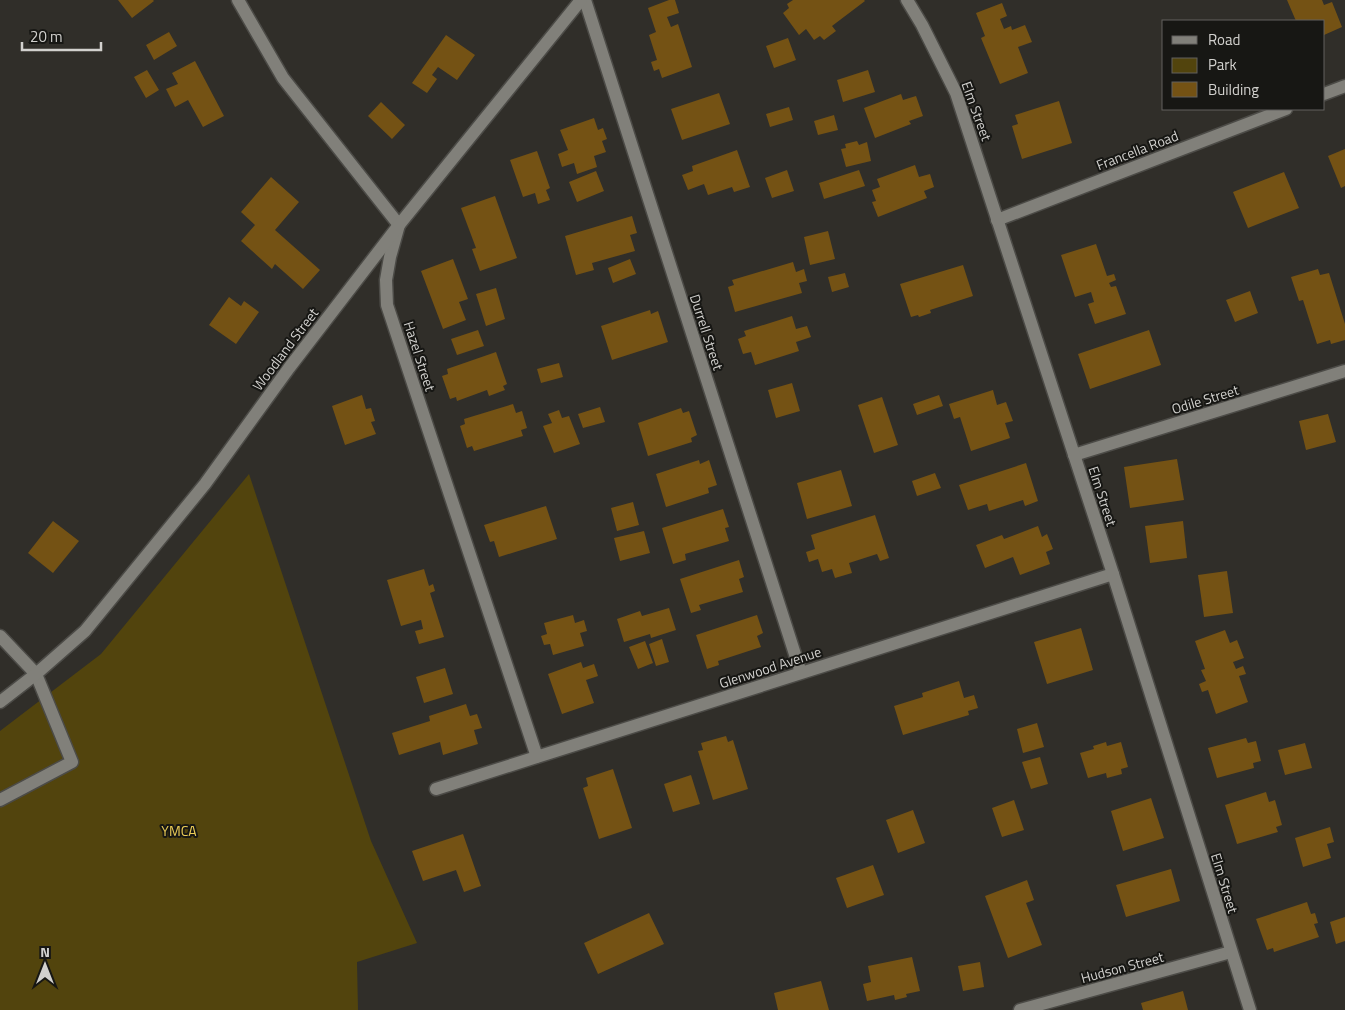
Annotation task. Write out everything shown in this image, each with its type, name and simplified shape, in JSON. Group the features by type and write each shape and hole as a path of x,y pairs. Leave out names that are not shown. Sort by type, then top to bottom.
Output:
{"street":[{"path":"238,0 283,78 400,225"},
{"name":"Woodland Street","path":"0,702 36,674 85,631 199,491 289,368 400,225 581,0"},
{"name":"Durrell Street","path":"585,0 801,673"},
{"name":"Elm Street","path":"907,0 922,25 956,93 1113,574 1250,1010"},
{"path":"1325,94 1345,86"},
{"name":"Francella Road","path":"998,220 1283,110"},
{"name":"Hazel Street","path":"400,225 390,257 386,280 387,305 537,758"},
{"name":"Odile Street","path":"1074,455 1345,371"},
{"name":"Glenwood Avenue","path":"436,790 1113,574"},
{"path":"0,636 36,674 72,762 0,800"},
{"name":"Hudson Street","path":"1020,1010 1231,952"}],"green space":[{"name":"YMCA","path":"249,474 371,841 417,943 357,962 358,1010 0,1010 0,731 101,654"}],"building":[{"path":"118,0 153,0 154,1 132,18"},
{"path":"669,0 675,0 679,13 667,17 671,27 678,24 692,67 662,78 659,69 654,71 651,62 657,60 649,35 656,32 648,8"},
{"path":"793,0 865,1 832,26 836,31 824,40 820,36 814,40 806,29 799,35 783,13 789,8 787,4"},
{"path":"1287,0 1322,0 1324,5 1332,2 1342,27 1325,35 1325,20 1296,20"},
{"path":"1002,3 1007,16 1000,19 1004,29 1011,26 1012,30 1025,25 1032,42 1018,47 1028,73 1000,84 981,38 985,36 976,13"},
{"path":"169,32 177,46 154,60 146,45"},
{"path":"446,35 475,55 457,80 438,67 432,75 437,79 427,93 412,83"},
{"path":"788,38 796,60 774,68 766,46"},
{"path":"195,61 224,116 203,127 188,100 175,107 166,89 178,84 172,73"},
{"path":"147,70 159,90 146,98 134,77"},
{"path":"868,70 875,92 843,102 837,80"},
{"path":"719,93 730,124 682,140 671,109"},
{"path":"901,94 903,100 916,96 923,116 909,121 911,124 875,138 864,108"},
{"path":"1059,101 1072,143 1022,159 1012,126 1018,124 1015,115"},
{"path":"381,102 405,125 392,139 368,116"},
{"path":"789,107 793,120 770,127 766,114"},
{"path":"834,115 838,130 818,135 814,121"},
{"path":"594,118 598,130 603,128 607,139 602,141 606,152 594,156 597,167 577,174 574,163 562,167 558,154 568,150 560,130"},
{"path":"857,141 859,145 867,142 871,161 846,167 841,149 846,148 845,144"},
{"path":"1345,149 1345,186 1341,188 1328,156"},
{"path":"737,150 750,187 734,192 732,187 708,195 704,184 688,190 682,175 693,171 692,166"},
{"path":"537,151 550,188 546,190 550,200 538,204 535,193 523,197 510,160"},
{"path":"915,165 919,177 930,174 934,187 924,191 927,198 878,217 872,202 876,201 872,190 880,187 877,179"},
{"path":"787,170 794,191 772,198 765,178"},
{"path":"859,170 865,186 824,199 819,183"},
{"path":"596,171 604,191 577,202 569,182"},
{"path":"1284,172 1299,208 1248,228 1233,192"},
{"path":"271,177 299,202 275,230 320,270 303,289 275,264 272,269 241,241 255,225 241,212"},
{"path":"495,196 517,258 480,271 472,249 476,248 461,208"},
{"path":"632,216 637,233 630,235 635,251 592,263 594,270 576,275 565,236"},
{"path":"828,231 835,259 810,265 804,237"},
{"path":"1096,244 1107,276 1114,274 1116,280 1109,283 1111,287 1116,286 1126,314 1095,324 1088,304 1094,302 1091,292 1075,297 1061,255"},
{"path":"453,259 468,299 459,302 466,320 443,329 421,271"},
{"path":"630,259 636,274 613,283 608,268"},
{"path":"793,262 796,272 804,269 807,281 799,283 802,293 735,312 728,287 734,285 732,280"},
{"path":"963,265 973,296 930,310 931,313 919,317 918,315 911,317 900,284"},
{"path":"1318,269 1320,275 1329,273 1345,324 1345,340 1331,344 1330,340 1317,344 1303,300 1299,301 1291,277"},
{"path":"845,273 849,287 832,292 828,277"},
{"path":"496,288 505,319 486,326 476,294"},
{"path":"1250,291 1258,313 1235,322 1226,300"},
{"path":"229,297 241,306 244,301 259,312 236,344 209,325"},
{"path":"650,310 651,314 658,311 668,342 612,360 601,326"},
{"path":"792,316 796,329 807,326 811,337 796,342 799,351 755,365 751,352 743,354 738,339 746,336 744,331"},
{"path":"478,330 484,346 457,355 451,339"},
{"path":"1149,330 1161,365 1090,389 1078,354"},
{"path":"496,352 507,384 503,386 505,390 489,396 487,390 457,401 456,397 450,399 442,376 448,374 447,369"},
{"path":"559,363 563,377 541,383 537,369"},
{"path":"792,383 800,411 776,418 768,390"},
{"path":"993,390 997,405 1006,402 1013,421 1005,423 1010,438 971,451 960,417 954,419 949,404"},
{"path":"362,395 366,409 371,408 375,421 371,422 376,434 345,445 332,406"},
{"path":"939,395 943,406 917,415 913,404"},
{"path":"882,397 898,445 874,453 858,405"},
{"path":"513,404 516,413 522,411 527,428 521,430 523,436 474,451 472,446 467,448 460,426 465,424 464,419"},
{"path":"600,407 605,422 583,428 578,414"},
{"path":"681,408 683,413 689,411 697,435 691,438 692,442 648,456 638,423"},
{"path":"559,410 562,418 569,416 580,444 554,453 543,426 552,423 548,414"},
{"path":"1328,414 1336,442 1306,450 1299,421"},
{"path":"1177,459 1184,500 1130,508 1124,467"},
{"path":"699,460 700,464 709,460 717,485 708,488 709,493 666,507 656,474"},
{"path":"1026,463 1038,501 1025,506 1023,500 989,511 987,504 968,510 959,485"},
{"path":"841,470 852,506 807,519 797,483"},
{"path":"935,473 941,488 917,496 912,481"},
{"path":"633,502 639,525 617,531 611,508"},
{"path":"546,506 557,539 499,557 494,541 490,542 484,525"},
{"path":"723,509 729,527 725,528 729,541 685,554 686,560 673,564 662,528"},
{"path":"875,515 889,558 880,561 877,554 849,563 852,573 835,578 832,569 822,572 818,559 809,562 806,552 815,549 811,535"},
{"path":"53,521 79,541 53,573 28,553"},
{"path":"1183,521 1187,558 1150,563 1145,526"},
{"path":"1038,526 1042,537 1047,534 1053,549 1046,552 1050,564 1020,575 1013,557 985,568 976,545 1002,535 1004,539"},
{"path":"644,531 650,553 620,561 614,538"},
{"path":"739,560 744,577 739,579 743,592 699,605 701,610 691,613 680,579"},
{"path":"424,569 429,586 433,584 435,591 430,593 444,637 419,644 415,631 423,629 421,620 401,626 387,580"},
{"path":"1227,571 1233,613 1204,617 1198,575"},
{"path":"669,608 676,630 651,638 650,634 624,642 617,619 640,611 642,616"},
{"path":"573,615 575,623 584,620 587,631 580,633 584,646 553,655 550,644 544,645 541,636 547,634 544,623"},
{"path":"757,615 763,633 757,636 761,647 718,661 719,665 707,669 696,635"},
{"path":"1081,628 1093,670 1047,684 1034,642"},
{"path":"1225,630 1230,643 1237,640 1244,658 1233,662 1236,669 1243,666 1246,674 1239,676 1248,702 1216,714 1208,690 1202,692 1199,684 1206,681 1201,670 1205,669 1195,641"},
{"path":"662,639 669,662 656,666 649,644"},
{"path":"645,641 653,663 638,669 629,647"},
{"path":"581,662 583,668 594,664 598,676 586,680 594,703 562,714 548,674"},
{"path":"445,668 453,694 424,703 416,677"},
{"path":"959,681 964,698 974,695 978,708 968,711 969,715 903,735 894,706 923,697 922,693"},
{"path":"466,704 470,716 477,714 482,728 474,730 478,744 443,755 440,742 399,755 392,733 430,721 429,716"},
{"path":"1037,723 1044,747 1023,753 1017,729"},
{"path":"726,736 728,742 733,740 748,789 713,800 698,751 703,750 701,743"},
{"path":"1246,738 1248,743 1256,741 1261,761 1253,763 1254,768 1217,778 1208,748"},
{"path":"1106,742 1107,746 1121,742 1128,767 1121,769 1122,774 1107,778 1106,773 1088,778 1080,753 1094,749 1093,746"},
{"path":"1305,743 1312,768 1285,775 1278,750"},
{"path":"1040,757 1048,784 1031,789 1022,762"},
{"path":"613,769 632,828 599,839 583,788 588,786 586,778"},
{"path":"691,775 700,804 673,812 664,784"},
{"path":"1266,792 1269,802 1275,800 1282,825 1276,827 1278,832 1237,844 1225,805"},
{"path":"1151,798 1164,838 1123,851 1111,811"},
{"path":"1014,800 1024,830 1002,837 992,808"},
{"path":"913,810 925,843 898,853 886,820"},
{"path":"1330,827 1334,842 1327,844 1331,858 1303,867 1295,838"},
{"path":"463,834 481,886 464,892 456,870 423,881 412,851"},
{"path":"873,865 884,895 847,908 836,878"},
{"path":"1171,869 1180,901 1126,917 1116,885"},
{"path":"1027,880 1034,900 1026,903 1042,945 1008,958 985,896"},
{"path":"1307,902 1311,914 1315,913 1318,923 1314,924 1319,937 1274,952 1273,948 1267,950 1256,919"},
{"path":"649,913 664,944 598,974 584,943"},
{"path":"1345,917 1345,941 1336,944 1330,922"},
{"path":"912,957 920,991 906,994 907,997 895,1000 894,995 867,1001 863,984 871,982 868,966"},
{"path":"980,962 984,987 963,991 958,966"},
{"path":"821,981 829,1010 778,1010 774,993"},
{"path":"1183,991 1188,1010 1143,1010 1141,1003"}]}
